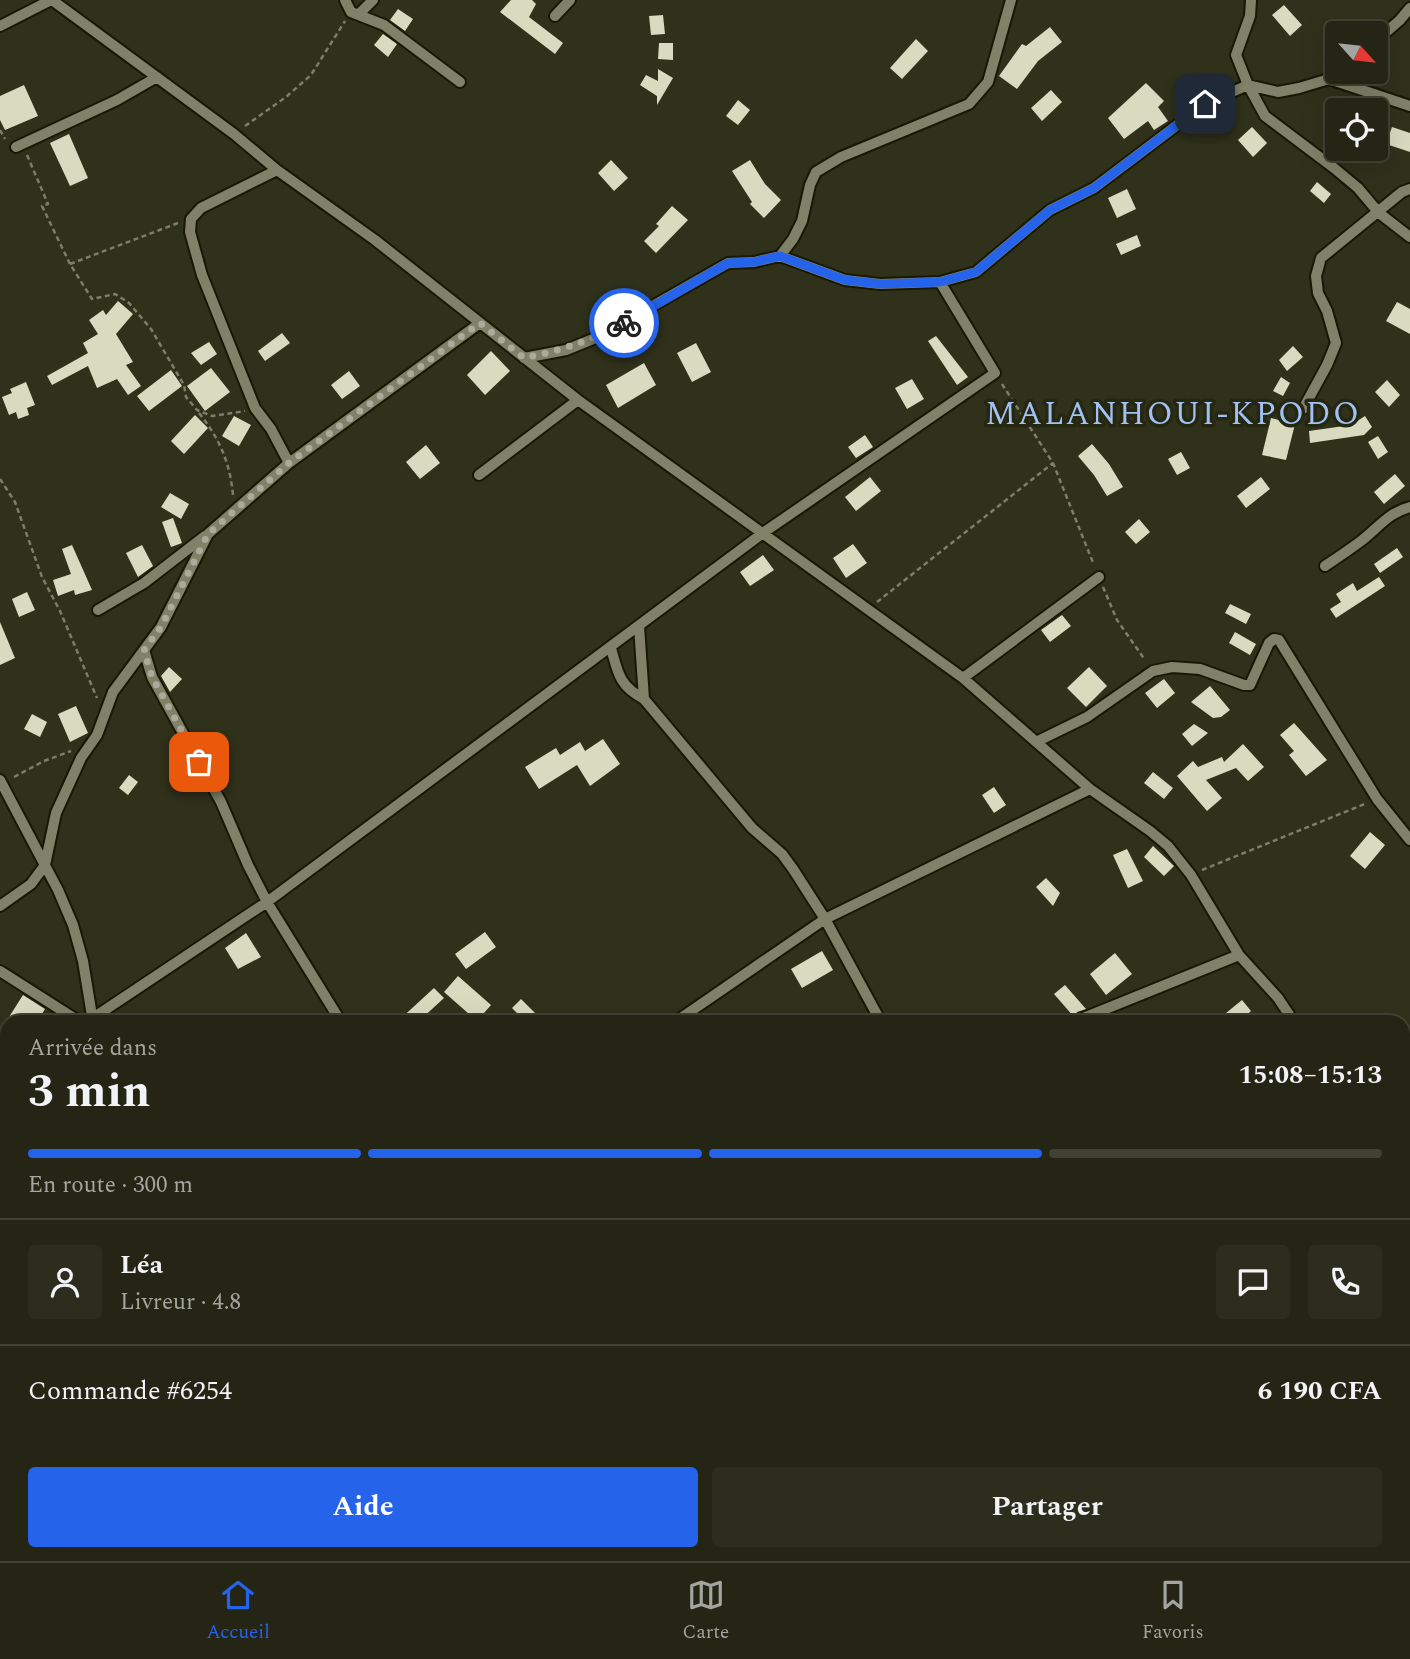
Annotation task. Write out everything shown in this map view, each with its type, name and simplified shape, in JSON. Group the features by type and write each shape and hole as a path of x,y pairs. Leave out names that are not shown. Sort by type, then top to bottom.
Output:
{"street":[{"path":"0,26 52,0 234,134 277,170 375,240 578,400 963,678 1090,789 1168,846 1191,875 1238,955 1278,998 1289,1015"},
{"path":"345,0 355,13 384,25 460,82"},
{"path":"355,13 373,0"},
{"path":"555,16 570,0"},
{"path":"780,256 802,221 810,185 816,172 841,157 969,104 988,82 1011,0"},
{"path":"1251,0 1250,16 1236,55 1265,116 1334,168 1357,188 1379,213 1410,237"},
{"path":"1388,30 1410,8"},
{"path":"16,147 117,100 157,77"},
{"path":"524,358 566,349 598,337 728,263 754,262 780,256 845,280 880,284 940,282 976,272 1050,210 1094,188 1205,104 1248,85 1278,92 1300,88 1325,78"},
{"path":"1355,84 1410,106"},
{"path":"277,170 201,208 191,219 190,232 202,275 255,408 271,429 289,463"},
{"path":"1303,409 1336,343 1318,293 1315,276 1321,258 1402,192 1410,189"},
{"path":"97,1015 267,902 763,533 995,373 940,282"},
{"path":"98,610 144,583 235,512 289,463 480,323"},
{"path":"479,475 578,400"},
{"path":"1325,566 1362,541 1388,516 1399,509 1410,507"},
{"path":"0,906 31,884 44,865 56,813 81,758 97,735 113,692 161,627 208,534"},
{"path":"963,678 1099,577"},
{"path":"639,626 644,699"},
{"path":"1038,741 1087,717 1153,671 1172,667 1200,669 1251,685 1269,643 1274,639 1279,640 1377,799 1410,840"},
{"path":"611,648 624,685 630,692 644,699 752,828 782,854 825,919 877,1015"},
{"path":"144,650 152,677 222,802 248,865 267,902 337,1015"},
{"path":"1,782 73,925 90,996 88,1015"},
{"path":"685,1015 825,919 1090,789"},
{"path":"1092,1015 1238,955"},
{"path":"0,971 77,1015"}],"path":[{"path":"234,134 286,97 311,75 355,13"},
{"path":"0,130 4,138 26,153 48,204 42,206 70,264 92,299 115,294 129,303 151,329 184,385 186,397 212,429 225,453 232,480 235,512"},
{"path":"70,264 191,219"},
{"path":"995,373 1053,463 1117,620 1153,671"},
{"path":"197,410 212,416 255,408"},
{"path":"869,609 1053,463"},
{"path":"0,479 15,502 42,578 60,611 103,714"},
{"path":"1,782 44,761 92,743"},
{"path":"1191,875 1377,799"}],"building":[{"path":"511,0 532,0 536,4 529,17 563,43 555,54 500,12"},
{"path":"1284,5 1302,25 1290,36 1272,15"},
{"path":"398,9 413,19 405,31 390,20"},
{"path":"663,15 665,34 651,35 649,16"},
{"path":"1050,27 1062,42 1038,61 1017,89 999,76 1022,44 1026,46"},
{"path":"383,34 397,44 388,57 374,45"},
{"path":"916,39 928,51 902,79 890,68"},
{"path":"659,43 673,43 673,60 658,59"},
{"path":"658,69 673,78 657,105 657,96 640,85 646,75 658,81"},
{"path":"1146,83 1164,101 1158,107 1168,121 1154,130 1148,121 1124,139 1108,118"},
{"path":"24,85 38,116 5,130 0,120 0,96"},
{"path":"1051,90 1062,102 1042,121 1031,108"},
{"path":"738,100 750,110 738,125 726,116"},
{"path":"1252,127 1267,143 1253,157 1238,140"},
{"path":"1392,127 1410,133 1410,152 1388,145"},
{"path":"69,134 88,178 70,186 50,143"},
{"path":"611,160 628,178 614,191 598,173"},
{"path":"750,160 765,184 781,200 764,218 750,204 752,202 732,171"},
{"path":"1317,182 1331,194 1324,203 1310,191"},
{"path":"1127,189 1136,209 1117,218 1108,198"},
{"path":"672,206 688,220 656,253 644,241 659,226 656,224"},
{"path":"1137,235 1141,246 1121,255 1116,244"},
{"path":"118,301 133,314 116,334 133,362 126,365 141,386 128,395 117,379 97,388 88,366 52,385 47,376 88,353 83,343 98,334 89,320 103,310 106,315"},
{"path":"1397,302 1410,309 1410,334 1386,321"},
{"path":"282,333 290,343 265,361 258,351"},
{"path":"936,336 968,377 957,385 928,341"},
{"path":"209,342 217,354 201,365 191,353"},
{"path":"696,343 711,372 692,382 677,353"},
{"path":"1293,346 1303,357 1287,371 1279,360"},
{"path":"491,351 510,371 485,395 467,375"},
{"path":"644,363 656,385 618,408 606,385"},
{"path":"211,368 230,392 205,411 187,386"},
{"path":"171,370 182,386 149,411 137,396"},
{"path":"349,371 360,386 342,399 331,385"},
{"path":"1281,377 1290,383 1283,396 1273,391"},
{"path":"912,379 924,399 907,409 895,388"},
{"path":"1387,380 1400,395 1389,407 1375,392"},
{"path":"26,382 35,405 27,408 29,415 18,419 16,412 9,415 2,397 12,393 10,389"},
{"path":"195,415 208,428 184,454 171,441"},
{"path":"234,416 251,425 239,446 222,436"},
{"path":"1365,416 1372,427 1364,435 1310,443 1309,431 1351,425"},
{"path":"1271,418 1295,424 1286,460 1262,455"},
{"path":"865,435 873,447 856,458 848,447"},
{"path":"1378,436 1388,452 1378,459 1368,442"},
{"path":"1092,444 1123,487 1107,496 1078,456"},
{"path":"426,445 440,463 420,479 406,462"},
{"path":"1181,452 1190,468 1177,475 1168,459"},
{"path":"1395,474 1405,486 1384,504 1374,492"},
{"path":"870,477 881,491 856,511 845,497"},
{"path":"1261,477 1270,489 1246,508 1237,496"},
{"path":"170,493 189,504 181,519 161,507"},
{"path":"173,518 182,543 171,547 162,522"},
{"path":"1139,519 1150,532 1136,544 1125,532"},
{"path":"853,544 867,563 846,578 833,558"},
{"path":"72,545 92,590 75,595 74,590 58,596 53,580 71,574 62,549"},
{"path":"142,545 153,566 138,577 126,553"},
{"path":"1397,548 1403,557 1380,573 1374,564"},
{"path":"763,555 774,570 750,586 740,572"},
{"path":"1379,577 1385,586 1336,618 1330,609 1341,602 1336,594 1353,583 1357,591"},
{"path":"27,592 35,610 19,617 12,599"},
{"path":"1230,604 1251,614 1246,624 1225,613"},
{"path":"1062,615 1071,626 1050,642 1041,630"},
{"path":"0,622 15,658 0,665"},
{"path":"1235,632 1256,644 1250,655 1229,643"},
{"path":"169,667 182,679 170,692 161,676"},
{"path":"1089,667 1107,686 1086,707 1067,688"},
{"path":"1164,679 1175,693 1157,708 1145,693"},
{"path":"1210,686 1230,710 1221,717 1213,718 1191,702"},
{"path":"76,706 88,733 70,742 58,714"},
{"path":"32,714 47,722 40,737 24,729"},
{"path":"1294,723 1327,760 1306,776 1289,755 1294,751 1280,735"},
{"path":"1194,724 1208,733 1192,746 1182,734"},
{"path":"603,739 620,764 590,786 577,765 539,789 525,767 556,748 560,755 580,742 585,751"},
{"path":"1243,744 1264,767 1248,781 1236,768 1206,780 1222,798 1207,811 1177,776 1193,761 1198,767 1222,757 1224,762"},
{"path":"1153,772 1173,788 1164,799 1144,783"},
{"path":"129,775 138,782 128,795 119,788"},
{"path":"994,787 1006,805 994,813 982,795"},
{"path":"1370,832 1385,845 1365,869 1350,856"},
{"path":"1153,846 1174,866 1164,876 1144,857"},
{"path":"1127,849 1143,881 1128,888 1113,855"},
{"path":"1046,878 1060,893 1053,906 1036,887"},
{"path":"485,932 496,947 466,969 455,954"},
{"path":"246,933 261,957 238,969 225,948"},
{"path":"822,951 833,970 802,988 791,969"},
{"path":"1115,953 1132,974 1106,995 1090,974"},
{"path":"458,976 491,1005 482,1015 470,1015 444,992"},
{"path":"1065,985 1086,1009 1072,1015 1054,994"},
{"path":"434,988 444,998 426,1015 405,1015"},
{"path":"23,995 45,1009 41,1015 10,1015"},
{"path":"521,999 537,1015 519,1015 512,1008"},
{"path":"1242,1000 1251,1011 1247,1015 1224,1015"}],"way so far":[{"path":"199,762 164,702 152,677 144,650 161,627 208,534 289,463 480,323 524,358 566,349 598,337 624,323"}],"district":[{"name":"MALANHOUI-KPODO","path":"1173,413"}],"route":[{"path":"624,323 728,263 754,262 780,256 845,280 880,284 940,282 976,272 1050,210 1094,188 1205,104"}]}
